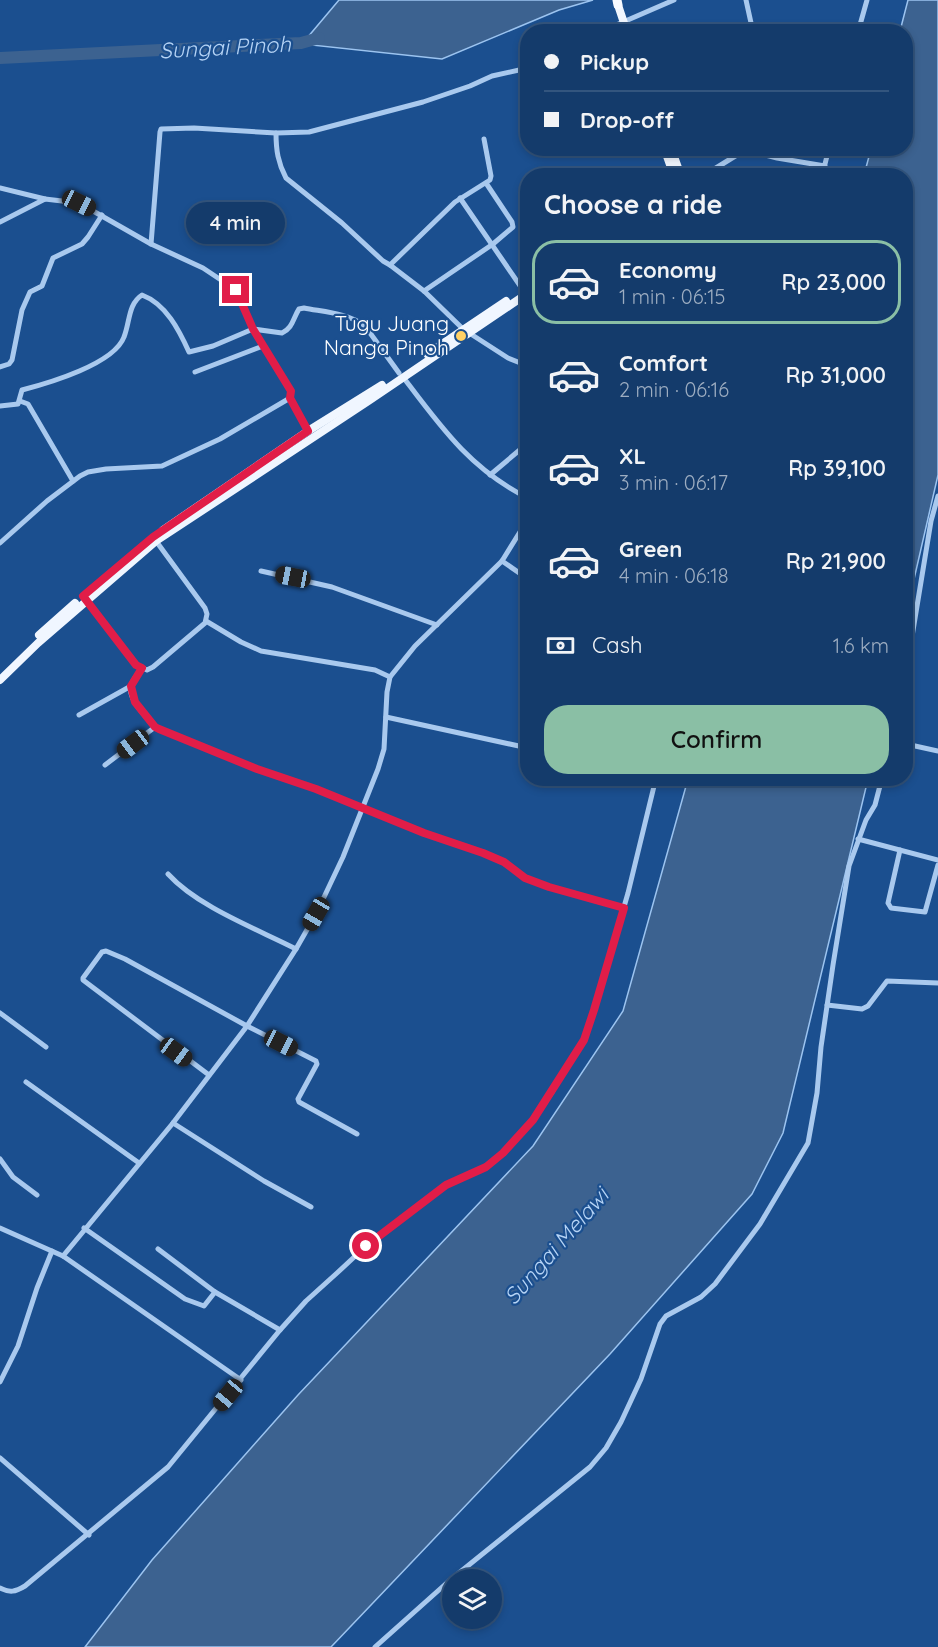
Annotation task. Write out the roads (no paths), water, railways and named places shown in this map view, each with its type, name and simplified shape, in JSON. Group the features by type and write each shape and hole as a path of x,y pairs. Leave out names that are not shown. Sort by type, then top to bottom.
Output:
{"main road":[{"path":"618,2 624,24"},
{"path":"0,680 85,598 156,541 520,294"},
{"path":"0,672 153,537 308,431 401,375"}],"street":[{"path":"630,24 674,0"},
{"path":"746,0 751,24"},
{"path":"860,24 867,0"},
{"path":"151,244 161,129 309,132 423,102 492,76 520,70"},
{"path":"276,133 277,155 280,168 286,178 342,223 383,261 424,291 465,331 508,358 520,363"},
{"path":"390,265 460,198 486,183 491,176 484,139"},
{"path":"715,168 734,156"},
{"path":"770,156 825,166 827,156"},
{"path":"424,291 493,244 513,227 486,183"},
{"path":"0,188 45,200 79,203 102,214 151,244 203,268 232,285 253,329 291,391 290,398 308,431"},
{"path":"460,198 520,282"},
{"path":"0,222 45,200"},
{"path":"0,367 9,364 12,360 22,310 30,292 42,286 52,258 81,244 102,214"},
{"path":"0,406 18,404 22,390 51,382 95,363 114,350 124,337 133,306 142,295 161,309 172,321 190,352 253,329 282,333 291,327 299,309 304,308 350,317 365,326 452,441 472,462 507,488 520,494"},
{"path":"195,372 263,346"},
{"path":"0,543 47,501 88,472 162,466 220,439 290,398"},
{"path":"20,401 28,404 73,481"},
{"path":"490,475 520,450"},
{"path":"913,632 938,496"},
{"path":"63,1256 173,1123 247,1026 296,949 316,914 364,809 384,748 390,677 399,663 502,561 520,532"},
{"path":"85,598 136,665 147,670 153,667 206,621 207,614 156,541"},
{"path":"502,561 520,573"},
{"path":"261,571 332,587 437,625"},
{"path":"206,621 261,651 375,670 390,677"},
{"path":"79,715 131,686 142,668"},
{"path":"131,686 135,702 155,727 211,751 504,862 525,878 624,908"},
{"path":"386,717 520,746"},
{"path":"105,765 155,727"},
{"path":"913,746 938,751"},
{"path":"0,1588 16,1592 89,1535 168,1467 306,1301 366,1246 446,1185 486,1167 522,1133 552,1092 584,1040 624,908 654,786"},
{"path":"375,1647 449,1581 590,1467 606,1448 621,1422 641,1379 660,1324 666,1316 701,1298 715,1284 760,1224 801,1157 811,1131 827,1005 849,866 866,820 875,805 880,786"},
{"path":"858,839 900,850 938,863 925,912 891,908 888,903 900,850"},
{"path":"168,874 207,904 296,949"},
{"path":"209,1075 83,980 82,978 102,952 106,951 125,959 247,1026 316,1060 299,1101 357,1134"},
{"path":"827,1005 862,1009 868,1006 887,981 938,983"},
{"path":"0,1013 46,1047"},
{"path":"26,1082 139,1163"},
{"path":"173,1123 264,1181 311,1207"},
{"path":"0,1158 13,1177 37,1195"},
{"path":"0,1228 63,1256 241,1380"},
{"path":"84,1228 185,1299 204,1306 215,1292"},
{"path":"158,1249 215,1292 280,1330"},
{"path":"0,1382 18,1346 52,1251"},
{"path":"0,1458 89,1535"}],"water":[{"path":"339,0 593,0 520,24 520,26 442,59 302,44"},
{"path":"908,0 938,0 938,475 913,584 913,168 866,168 869,156 913,156 913,24 902,24"},
{"name":"Sungai Melawi","path":"686,786 866,786 783,1133 752,1194 610,1354 331,1647 85,1647 152,1560 298,1395 533,1146 623,1011"}],"waterway":[{"name":"Sungai Pinoh","path":"0,58 301,43 319,38"}],"place":[{"name":"Tugu Juang Nanga Pinoh","path":"461,336"}]}
